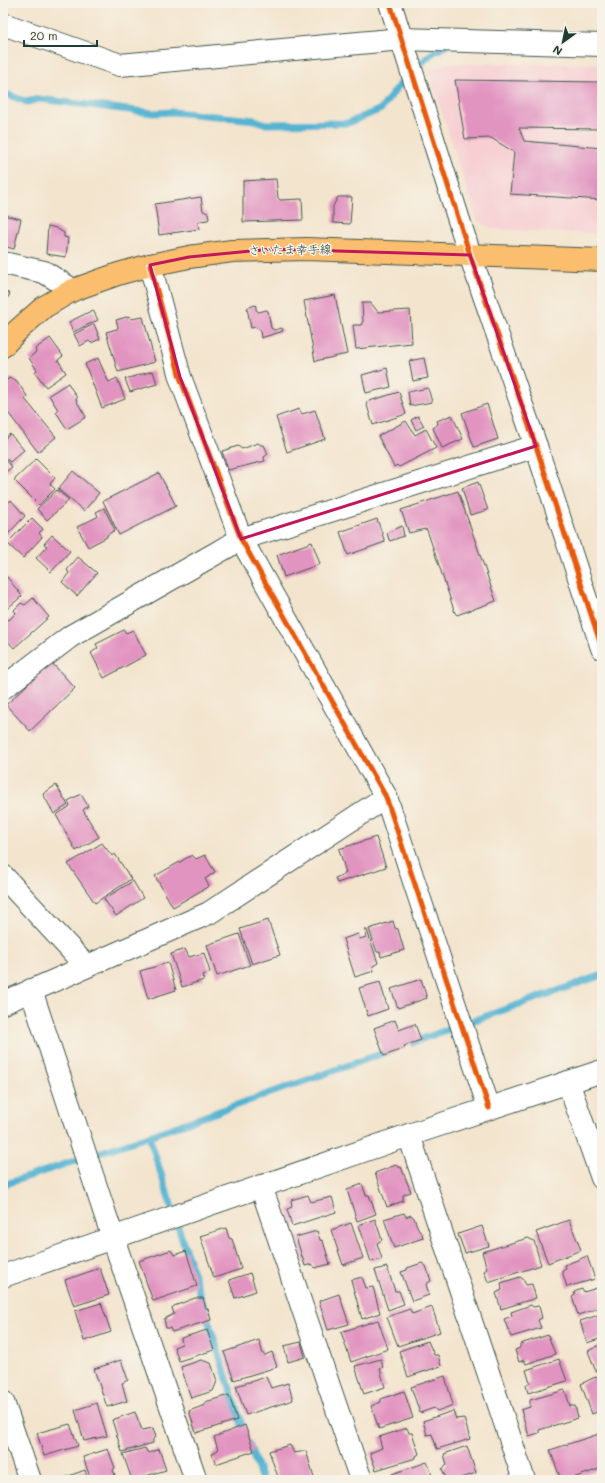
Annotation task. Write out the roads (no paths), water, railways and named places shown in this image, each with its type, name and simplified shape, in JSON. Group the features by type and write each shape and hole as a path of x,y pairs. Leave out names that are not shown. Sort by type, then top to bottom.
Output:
{"main road":[{"name":"さいたま幸手線","path":"3,346 17,331 44,307 73,290 150,266 210,254 232,251 306,249 602,260"}],"street":[{"path":"390,3 470,255 536,446 602,648"},
{"path":"3,24 120,65 402,39 602,45"},
{"path":"3,263 44,272 73,290"},
{"path":"150,266 180,378 241,539 386,797 489,1108"},
{"path":"3,688 71,636 241,539 536,446"},
{"path":"3,1002 209,913 386,797"},
{"path":"3,876 86,966"},
{"path":"31,990 113,1238 196,1480"},
{"path":"3,1276 409,1135 602,1071"},
{"path":"568,1082 602,1178"},
{"path":"409,1135 524,1480"},
{"path":"261,1186 361,1480"},
{"path":"3,1402 30,1480"}],"waterway":[{"path":"3,93 27,102 39,99 153,113 173,112 255,120 266,124 348,123 381,109 403,80 431,54 445,46"},
{"path":"413,1042 602,975"},
{"path":"3,1185 149,1136 392,1050"},
{"path":"149,1136 245,1435"},
{"path":"249,1444 262,1480"}]}
